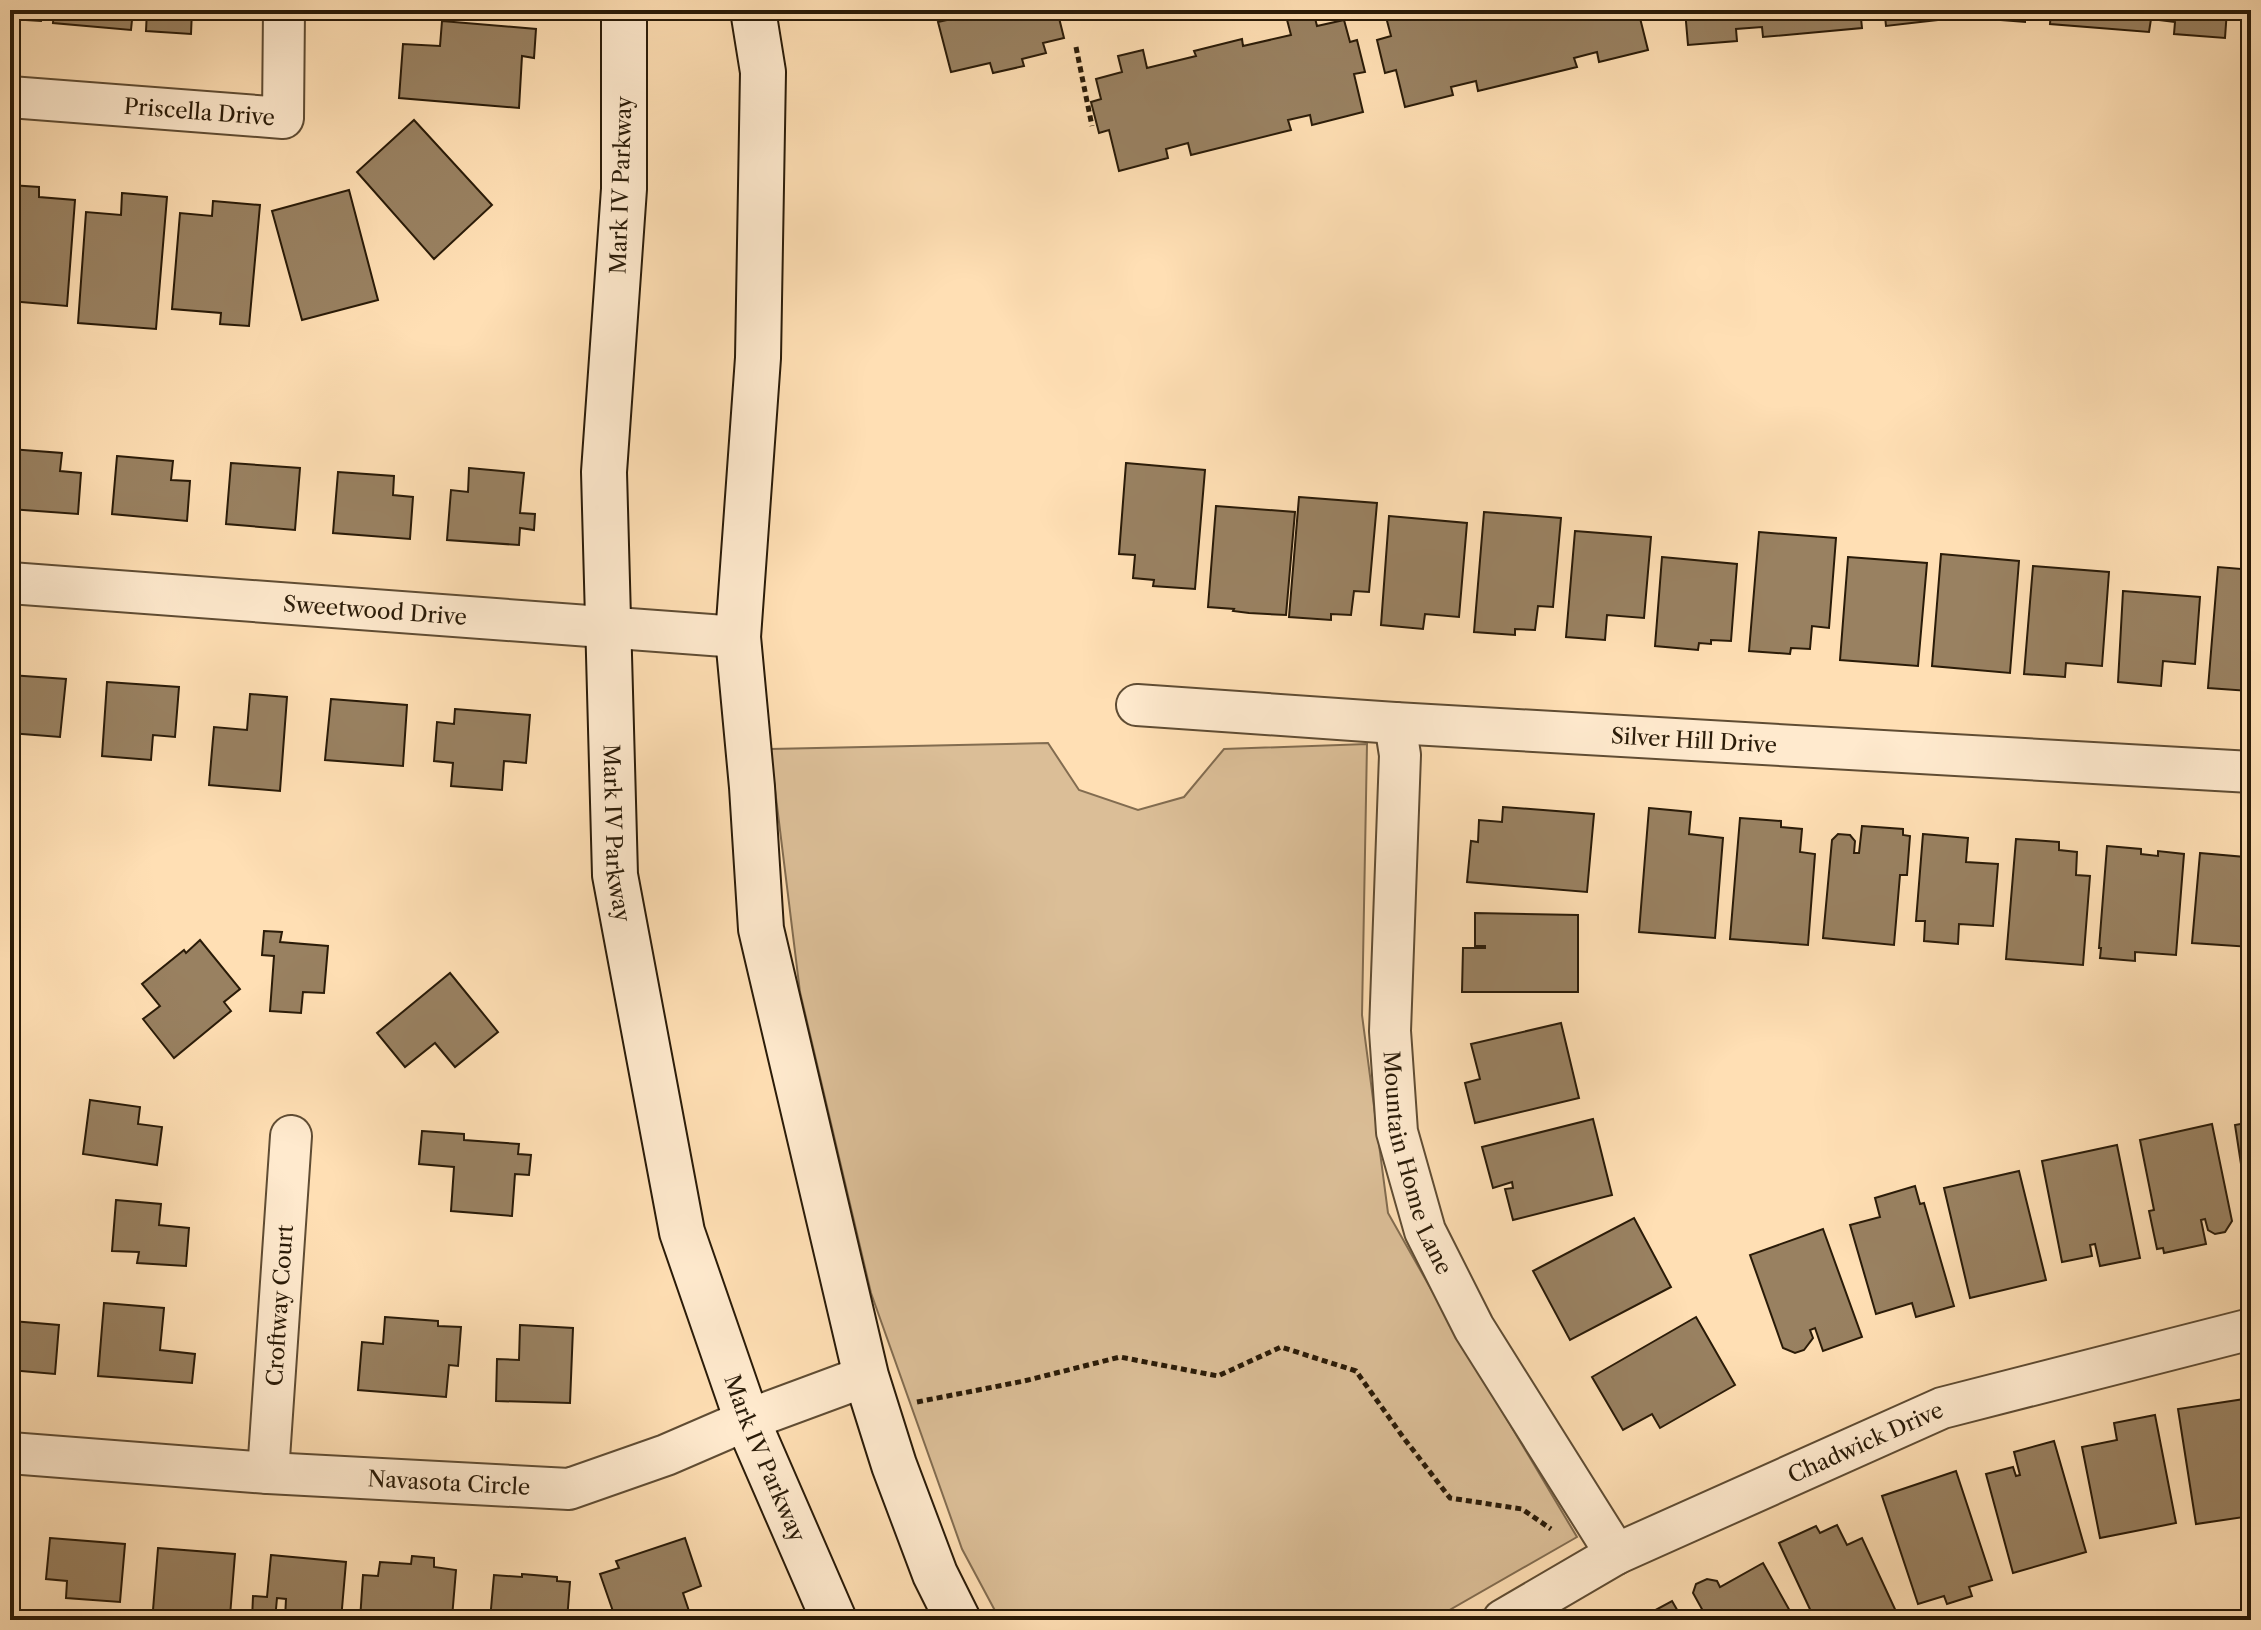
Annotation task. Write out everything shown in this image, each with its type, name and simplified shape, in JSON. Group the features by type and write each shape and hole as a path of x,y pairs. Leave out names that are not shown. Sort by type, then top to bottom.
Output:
{"main road":[{"name":"Mark IV Parkway","path":"624,10 624,189 604,472 615,875 682,1232 747,1420 834,1620"},
{"path":"753,10 763,72 758,342 738,637 761,929 866,1376 899,1478 935,1574 958,1620"}],"street":[{"name":"Priscella Drive","path":"10,97 283,118 284,10"},
{"name":"Sweetwood Drive","path":"10,583 738,637"},
{"name":"Silver Hill Drive","path":"1137,705 1395,723 2251,772"},
{"name":"Mountain Home Lane","path":"1395,723 1400,755 1390,1031 1397,1132 1425,1231 1474,1328 1609,1559"},
{"name":"Croftway Court","path":"268,1473 291,1136"},
{"name":"Chadwick Drive","path":"1503,1620 1609,1559 1942,1408 2251,1329"},
{"name":"Navasota Circle","path":"10,1453 268,1473 569,1489 666,1455 747,1420 866,1376"}],"path":[{"path":"1076,47 1092,126"},
{"path":"913,1403 1024,1381 1120,1357 1218,1376 1281,1347 1356,1371 1450,1498 1522,1509 1609,1559"}],"shaded area":[{"path":"1048,743 1079,790 1138,810 1184,797 1224,749 1367,744 1362,1015 1388,1213 1577,1537 1432,1620 1000,1620 962,1549 871,1293 800,992 770,749"}],"building":[{"path":"10,10 42,10 41,21 10,19"},
{"path":"54,10 133,10 131,30 53,23"},
{"path":"147,10 192,10 191,34 146,31"},
{"path":"437,10 498,10 498,14"},
{"path":"945,10 1051,10 1052,15 1058,14 1064,38 1043,43 1046,53 1022,59 1024,66 993,73 990,63 951,72 938,22 947,20"},
{"path":"1313,10 1317,26 1344,20 1350,42 1357,40 1365,72 1354,74 1363,112 1312,125 1310,115 1288,120 1291,130 1191,155 1188,143 1166,149 1168,158 1119,171 1109,130 1099,133 1091,102 1101,99 1096,79 1122,72 1118,56 1143,50 1147,68 1196,56 1194,51 1242,39 1243,46 1291,35 1286,16"},
{"path":"1404,10 1652,10 1639,14 1648,50 1599,62 1597,52 1574,58 1577,67 1478,91 1476,81 1451,87 1453,95 1405,107 1396,70 1385,73 1377,40 1391,36 1386,17 1404,13"},
{"path":"1685,10 1936,10 1937,20 1886,26 1885,16 1861,18 1862,28 1763,37 1762,27 1736,29 1737,41 1688,45"},
{"path":"1977,10 2025,10 2025,22 1976,18"},
{"path":"2025,10 2227,10 2225,38 2174,34 2175,22 2151,19 2149,32 2050,24 2051,12"},
{"path":"442,21 536,29 534,58 522,56 519,108 399,98 403,44 440,46"},
{"path":"414,120 492,205 434,259 357,172"},
{"path":"10,185 39,187 39,197 75,200 67,306 10,301"},
{"path":"349,190 378,300 302,320 272,211"},
{"path":"122,193 167,197 156,329 78,323 86,212 121,215"},
{"path":"213,201 260,205 249,326 220,324 221,313 172,309 180,213 212,216"},
{"path":"10,449 62,453 60,471 81,473 78,514 10,509"},
{"path":"117,456 173,461 171,480 190,481 187,521 112,514"},
{"path":"231,463 300,468 295,530 226,524"},
{"path":"1126,463 1205,470 1195,589 1153,586 1154,580 1133,578 1135,555 1119,554"},
{"path":"469,468 524,473 520,513 535,514 534,530 520,528 519,545 447,540 451,490 468,492"},
{"path":"338,472 394,476 393,495 413,497 410,539 333,533"},
{"path":"1299,497 1377,503 1369,592 1354,591 1351,615 1331,614 1331,620 1289,617"},
{"path":"1216,506 1295,512 1286,615 1208,607"},
{"path":"1484,512 1561,518 1553,607 1538,606 1535,630 1515,629 1515,635 1474,632"},
{"path":"1389,516 1467,523 1459,617 1425,614 1423,629 1381,625"},
{"path":"1575,531 1651,537 1644,618 1607,615 1605,640 1566,637"},
{"path":"1759,532 1836,538 1829,628 1812,626 1810,649 1791,648 1790,654 1749,651"},
{"path":"1941,554 2019,561 2010,673 1932,666"},
{"path":"1662,557 1737,564 1731,641 1699,643 1698,650 1655,646"},
{"path":"1848,557 1927,563 1918,666 1840,660"},
{"path":"2242,558 2251,559 2249,691 2208,688 2218,567 2241,569"},
{"path":"2033,566 2109,572 2102,666 2066,663 2065,677 2024,674"},
{"path":"2123,591 2200,597 2195,664 2163,661 2161,686 2118,682"},
{"path":"10,675 66,679 60,737 10,733"},
{"path":"107,682 179,687 175,737 153,735 151,760 102,756"},
{"path":"250,694 287,697 280,791 209,785 214,727 247,730"},
{"path":"331,699 407,705 403,766 325,760"},
{"path":"455,709 530,715 526,763 504,761 502,790 451,786 453,763 434,761 437,722 454,724"},
{"path":"1503,807 1594,814 1587,892 1467,882 1471,841 1478,842 1479,820 1502,822"},
{"path":"1649,808 1691,812 1689,834 1723,838 1715,938 1639,932"},
{"path":"1740,818 1781,821 1781,827 1802,829 1800,852 1815,854 1808,945 1730,939"},
{"path":"1862,826 1903,829 1903,835 1910,836 1907,875 1900,875 1894,945 1823,938 1832,840 1838,834 1850,835 1855,841 1854,853 1859,853"},
{"path":"1923,834 1968,838 1966,862 1998,864 1993,926 1959,924 1958,944 1924,941 1925,921 1916,921"},
{"path":"2016,839 2059,842 2059,850 2077,852 2076,875 2090,876 2083,965 2006,959"},
{"path":"2107,846 2141,849 2141,854 2158,856 2158,851 2184,854 2176,955 2135,952 2135,961 2100,958"},
{"path":"2200,853 2245,857 2243,880 2251,880 2251,947 2192,943"},
{"path":"1475,913 1578,915 1578,992 1462,992 1463,948 1485,948 1475,946"},
{"path":"264,931 282,932 280,942 328,946 324,993 303,992 301,1013 270,1011 274,956 262,955"},
{"path":"200,940 240,989 224,1002 231,1011 174,1058 143,1019 160,1006 142,984"},
{"path":"450,973 498,1032 455,1067 435,1043 405,1067 377,1033"},
{"path":"1561,1023 1579,1098 1475,1123 1465,1083 1480,1079 1471,1044"},
{"path":"90,1100 140,1107 138,1124 162,1127 157,1165 83,1154"},
{"path":"1593,1119 1612,1195 1513,1220 1505,1189 1513,1188 1512,1182 1493,1188 1482,1147"},
{"path":"2251,1122 2251,1229 2235,1125"},
{"path":"2212,1124 2232,1221 2225,1232 2215,1234 2208,1230 2205,1219 2201,1220 2206,1244 2164,1253 2163,1248 2157,1249 2149,1211 2154,1210 2140,1140"},
{"path":"422,1131 464,1134 464,1140 519,1144 518,1154 531,1155 529,1175 515,1174 512,1216 451,1211 454,1167 419,1164"},
{"path":"2117,1145 2140,1258 2100,1266 2095,1244 2090,1245 2092,1256 2062,1262 2042,1161"},
{"path":"2019,1171 2046,1280 1970,1298 1944,1188"},
{"path":"1915,1186 1920,1204 1924,1203 1954,1306 1916,1317 1912,1303 1876,1314 1850,1225 1880,1217 1875,1198"},
{"path":"116,1200 161,1204 159,1225 189,1228 186,1266 137,1263 139,1252 112,1251"},
{"path":"1634,1218 1671,1287 1570,1340 1533,1271"},
{"path":"1823,1229 1862,1337 1823,1351 1815,1328 1810,1330 1813,1338 1804,1350 1795,1353 1783,1348 1750,1255"},
{"path":"104,1303 164,1308 160,1350 195,1354 192,1383 98,1376"},
{"path":"385,1317 438,1321 438,1326 461,1327 458,1366 449,1365 446,1397 358,1390 362,1342 383,1344"},
{"path":"1696,1317 1735,1385 1660,1428 1652,1414 1623,1430 1592,1377"},
{"path":"12,1321 59,1325 55,1374 10,1370"},
{"path":"520,1325 573,1328 570,1403 496,1401 497,1359 519,1360"},
{"path":"2251,1398 2251,1516 2196,1524 2178,1409"},
{"path":"2155,1415 2176,1523 2100,1538 2082,1447 2117,1440 2114,1423"},
{"path":"2054,1441 2086,1552 2013,1573 1986,1474 2013,1467 2016,1476 2020,1475 2014,1452"},
{"path":"1956,1471 1992,1580 1969,1587 1972,1596 1947,1604 1944,1596 1918,1604 1882,1496"},
{"path":"1837,1525 1847,1545 1862,1538 1900,1620 1815,1620 1779,1543 1816,1526 1820,1533"},
{"path":"50,1538 125,1544 120,1602 66,1598 67,1581 46,1579"},
{"path":"685,1538 701,1586 683,1593 690,1614 672,1620 637,1620 634,1611 615,1617 600,1574 619,1568 616,1561"},
{"path":"158,1548 235,1554 230,1616 153,1610"},
{"path":"271,1555 346,1562 341,1620 285,1619 286,1599 277,1598 275,1620 252,1620 253,1596 267,1597"},
{"path":"412,1556 434,1558 434,1567 456,1570 452,1618 360,1620 363,1575 378,1576 380,1562 411,1564"},
{"path":"1763,1563 1795,1620 1708,1620 1693,1593 1696,1584 1707,1579 1717,1581 1720,1587"},
{"path":"522,1574 557,1577 557,1581 570,1582 567,1620 490,1620 494,1575 522,1577"},
{"path":"1672,1601 1683,1620 1637,1620"}]}
